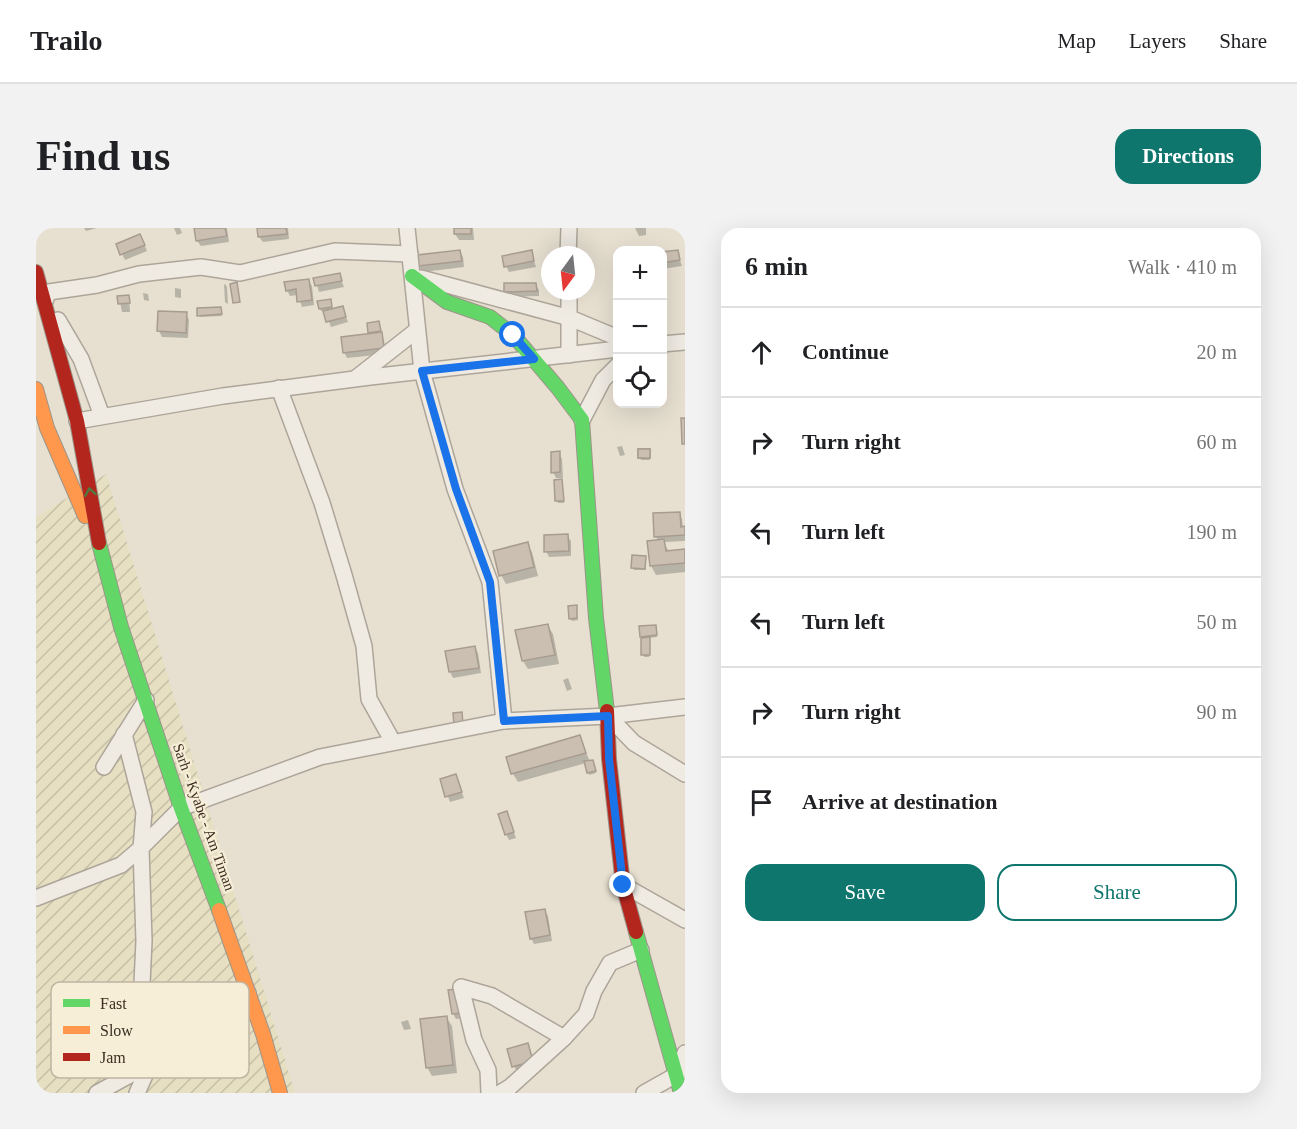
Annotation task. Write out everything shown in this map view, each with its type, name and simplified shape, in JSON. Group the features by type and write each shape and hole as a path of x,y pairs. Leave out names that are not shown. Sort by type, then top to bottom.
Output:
{"main road":[{"name":"Sarh - Kyabe - Am Timan","path":"36,272 77,421 100,550 122,627 181,808 244,982"},
{"path":"412,276 447,302 490,317 513,335 582,420 596,618 608,716 609,759 623,885 641,950 681,1074 681,1093"},
{"name":"Sarh - Kyabe - Am Timan","path":"36,389 47,428 100,550"},
{"name":"Sarh - Kyabe - Am Timan","path":"249,996 280,1093"}],"street":[{"path":"407,228 422,371 456,489 490,582 504,721"},
{"path":"568,246 569,228"},
{"path":"102,416 81,359 42,293 97,285 139,274 201,267 240,273 335,250 410,254"},
{"path":"412,276 570,318 613,336"},
{"path":"568,355 569,300"},
{"path":"356,379 417,330"},
{"path":"667,344 685,342"},
{"path":"77,421 279,388 613,350"},
{"path":"582,420 603,380 613,370"},
{"path":"279,388 322,503 344,575 364,646 369,699 393,742"},
{"path":"104,767 146,700"},
{"path":"36,898 121,865 181,808 320,757 504,721 608,716 685,707"},
{"path":"608,716 634,743 685,774"},
{"path":"124,734 144,812 141,848 144,941 142,982"},
{"path":"623,885 685,920"},
{"path":"500,1093 510,1087 564,1038 586,1014 594,992 610,963 641,950"},
{"path":"489,1093 488,1070 474,1040 461,987 492,996 564,1038"},
{"path":"644,1093 681,1074 685,1053"},
{"path":"97,1093 124,1078"},
{"path":"137,1093 144,1078"}],"shaded area":[{"path":"106,474 295,1093 36,1093 36,517"}],"building":[{"path":"194,228 225,228 227,236 196,241"},
{"path":"257,228 286,228 287,234 258,237"},
{"path":"454,228 471,228 471,234 454,234"},
{"path":"140,234 145,245 120,255 116,244"},
{"path":"460,250 462,261 418,266 417,255"},
{"path":"532,250 534,261 504,267 502,256"},
{"path":"678,250 680,260 667,262 667,251"},
{"path":"340,273 342,281 315,286 313,278"},
{"path":"309,279 312,300 297,302 296,289 286,291 284,282"},
{"path":"237,282 240,302 233,303 230,284"},
{"path":"504,283 536,283 537,291 504,292"},
{"path":"129,295 130,303 118,304 117,296"},
{"path":"331,299 332,307 319,309 317,301"},
{"path":"343,306 346,317 326,322 323,311"},
{"path":"221,307 222,314 197,316 197,308"},
{"path":"158,311 187,312 186,333 157,331"},
{"path":"379,321 381,331 368,333 367,323"},
{"path":"382,332 384,348 343,353 341,337"},
{"path":"681,418 685,418 685,444 682,444"},
{"path":"638,449 650,449 650,458 638,458"},
{"path":"638,449 650,449 650,458 638,458"},
{"path":"560,451 560,472 551,473 551,452"},
{"path":"562,479 564,501 555,501 554,480"},
{"path":"680,512 681,527 685,526 685,535 654,537 653,513"},
{"path":"568,534 569,551 544,552 544,535"},
{"path":"664,539 666,551 685,549 685,563 650,566 647,541"},
{"path":"528,542 534,567 499,576 493,551"},
{"path":"632,555 646,556 645,569 631,568"},
{"path":"577,605 577,618 569,619 568,606"},
{"path":"548,624 555,655 522,661 515,630"},
{"path":"656,625 657,635 640,637 639,626"},
{"path":"650,637 650,655 641,655 641,638"},
{"path":"475,646 479,668 449,672 445,651"},
{"path":"462,712 463,724 454,725 453,713"},
{"path":"580,735 586,753 511,774 506,757"},
{"path":"593,760 596,771 587,773 584,761"},
{"path":"456,774 462,792 445,797 440,779"},
{"path":"507,811 514,832 505,835 498,814"},
{"path":"545,909 550,935 530,939 525,912"},
{"path":"457,989 460,1013 452,1014 448,990"},
{"path":"447,1016 453,1065 426,1068 420,1019"},
{"path":"528,1043 533,1061 512,1067 507,1049"}],"traffic: fast":[{"path":"412,276 447,302 490,317 513,335 582,420 596,618 607,711"},
{"path":"99,543 121,627 181,808 219,910"},
{"path":"636,932 681,1093"}],"traffic: slow":[{"path":"36,389 47,428 85,516"},
{"path":"219,910 245,982"},
{"path":"249,995 280,1093"}],"traffic: jam":[{"path":"36,272 77,421 99,543"},
{"path":"607,711 609,759 623,885 636,932"}],"route":[{"path":"513,335 534,359 422,371 456,489 490,582 504,721 608,716 609,759 623,885"}]}
